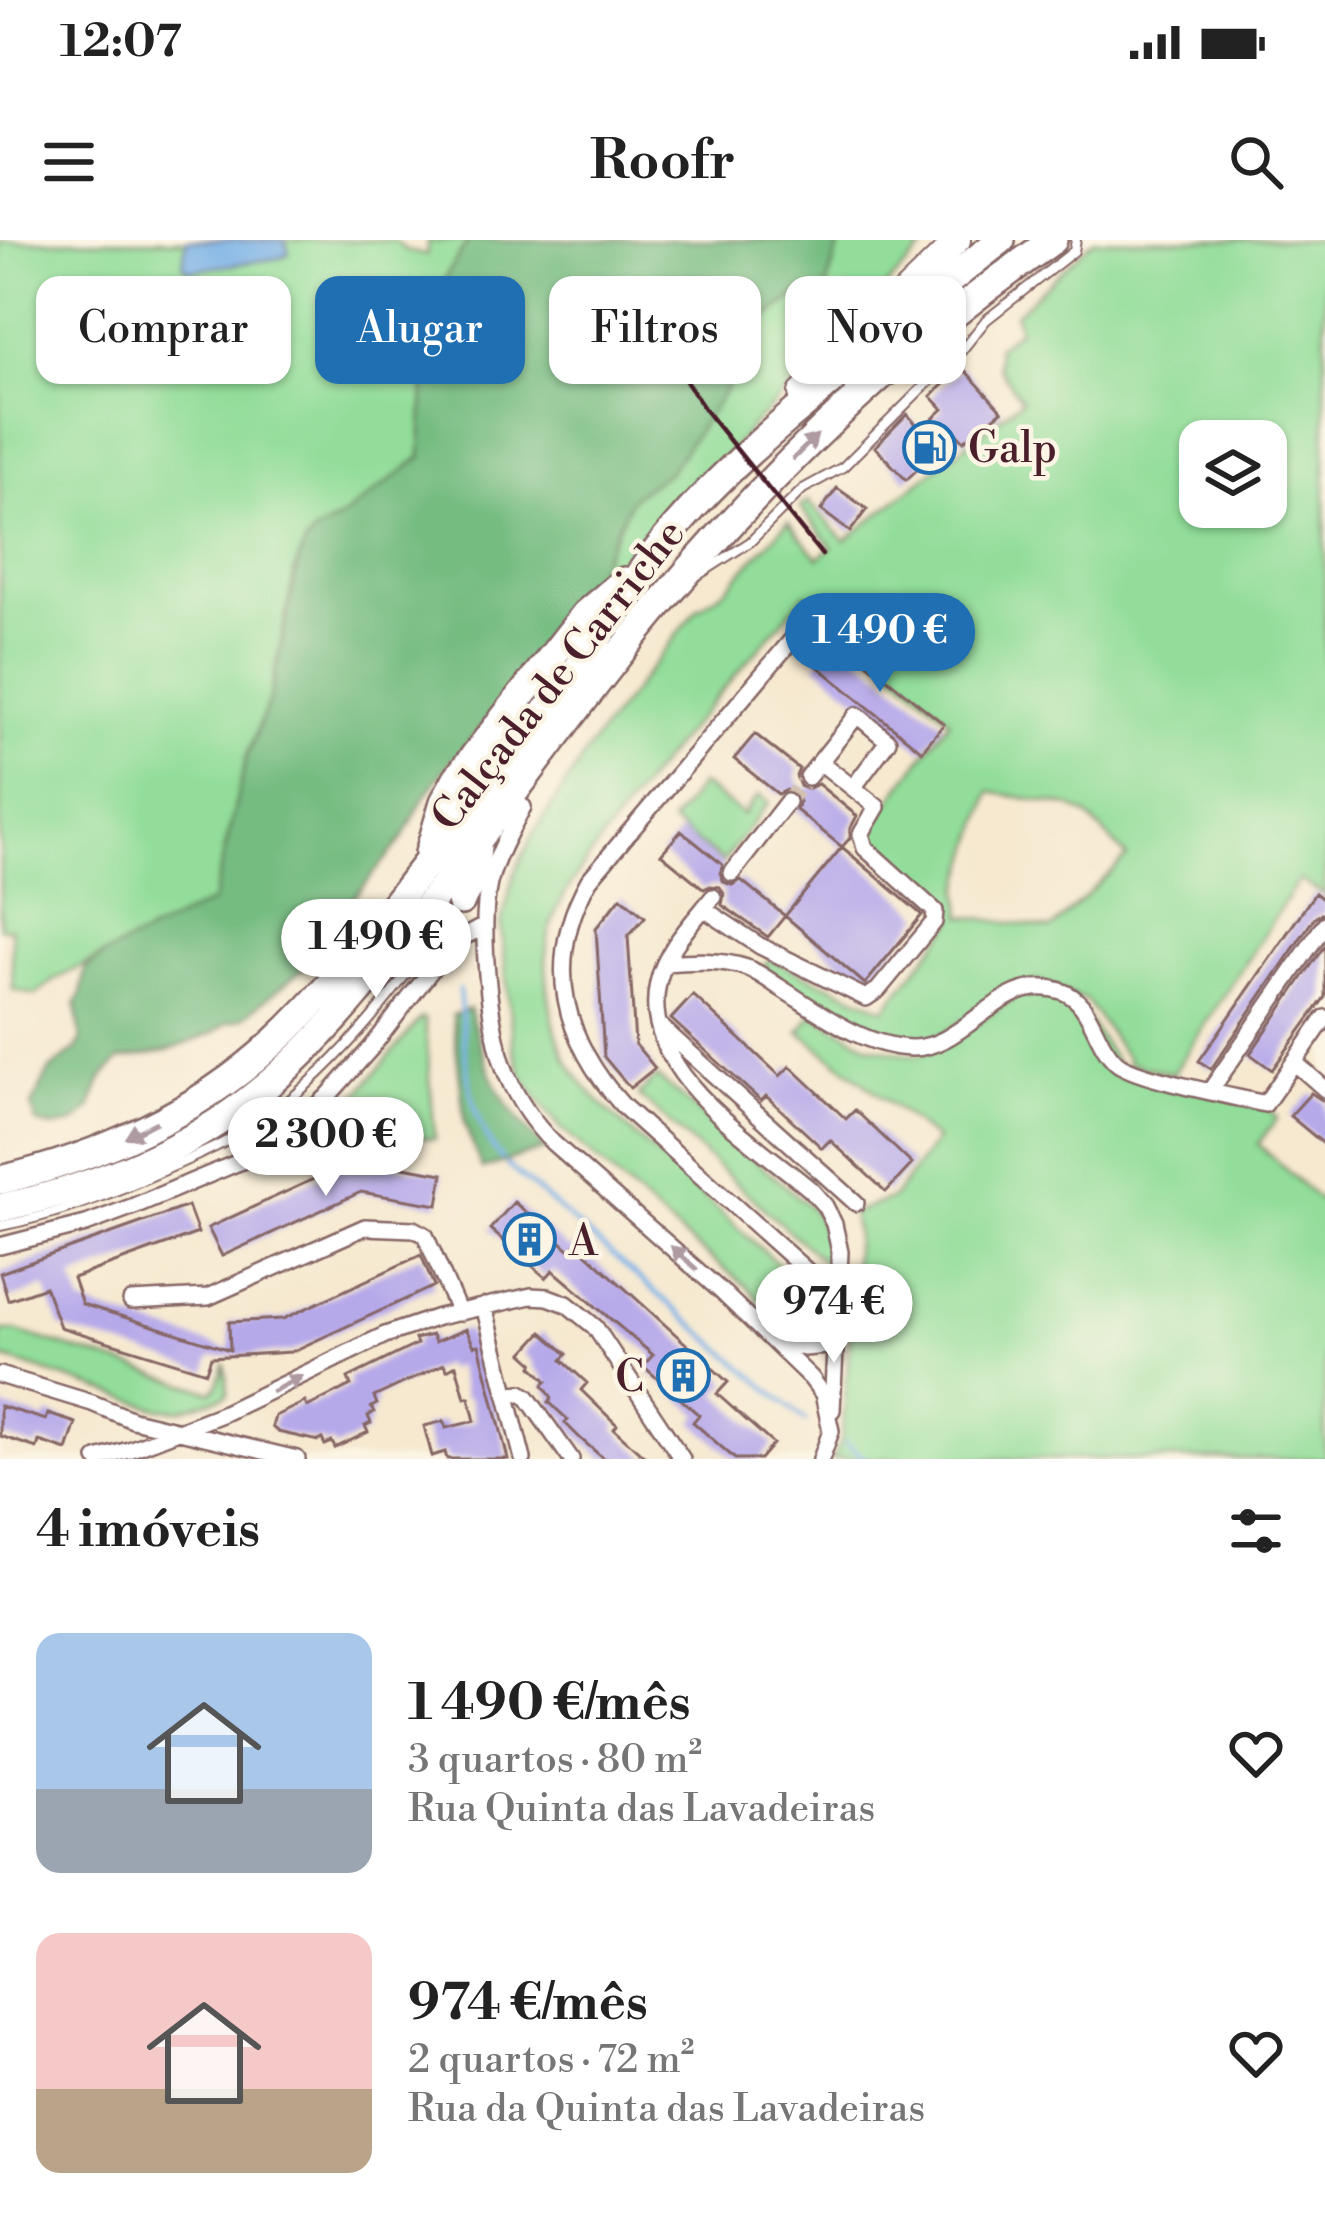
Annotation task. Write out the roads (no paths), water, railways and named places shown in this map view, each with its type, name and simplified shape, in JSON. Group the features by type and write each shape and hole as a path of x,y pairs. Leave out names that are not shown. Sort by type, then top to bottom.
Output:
{"highway":[{"name":"Calçada de Carriche","path":"0,1180 34,1173 127,1137 196,1102 274,1043 311,1005 471,807 563,690 642,568 714,484 888,329 1001,240"},
{"name":"Calçada de Carriche","path":"0,1208 126,1169 182,1142 277,1078 373,976 661,604 759,493 878,376 966,302 1053,240"},
{"path":"418,874 450,788 585,614 642,568"},
{"path":"523,807 587,699"},
{"path":"461,901 475,873 468,778 480,749"}],"main road":[{"path":"921,276 958,240"},
{"path":"778,424 809,384"}],"street":[{"path":"796,634 589,880 565,936 563,981 575,1036 613,1096 837,1298"},
{"path":"808,777 857,715 888,741 853,788"},
{"path":"820,761 877,808 861,834 865,848 935,911 934,922 878,990 866,998 760,946 709,903 665,962 657,986 659,1025 673,1063 704,1101 811,1190 834,1224 840,1252 831,1431 820,1459"},
{"path":"732,872 787,802"},
{"path":"523,807 490,882 484,926 505,1070 526,1111 554,1143 811,1378 823,1394 831,1431"},
{"path":"1210,1090 1325,924"},
{"path":"0,1246 86,1224 251,1157 300,1123 371,1048 446,951 484,926"},
{"path":"665,962 747,968 849,1030 914,1048 954,1032 1004,998 1040,988 1058,990 1083,1006 1118,1064 1131,1072 1265,1105 1325,1018"},
{"path":"659,1025 856,1203"},
{"path":"1294,1062 1325,1089"},
{"path":"131,1301 208,1297 351,1231 378,1227 414,1229 425,1235 459,1313"},
{"path":"98,1459 180,1431 385,1335 532,1296 567,1304 595,1328 682,1459"},
{"path":"484,1306 523,1459"},
{"path":"770,1338 796,1347 820,1348 830,1342 835,1327"},
{"path":"0,1375 133,1420 297,1459"},
{"path":"508,1395 527,1397 571,1459"}],"lane":[{"path":"910,276 945,240"},
{"path":"661,604 749,542 809,484 834,473 861,452 955,359 986,320 1074,251 1076,240"},
{"path":"0,1226 56,1213 122,1189 201,1154 269,1115 361,1028 461,901 523,807"}],"water":[{"path":"186,240 285,240 289,253 189,271 183,264"}],"waterway":[{"path":"459,990 473,1102 489,1143 502,1159"},
{"path":"507,1165 806,1421"},
{"path":"845,1443 866,1459"}],"tunnel":[{"path":"787,802 808,777"}],"railway":[{"path":"688,384 822,555"}],"place":[{"name":"Galp","path":"929,447"},
{"name":"A","path":"530,1240"},
{"name":"C","path":"683,1376"}]}
